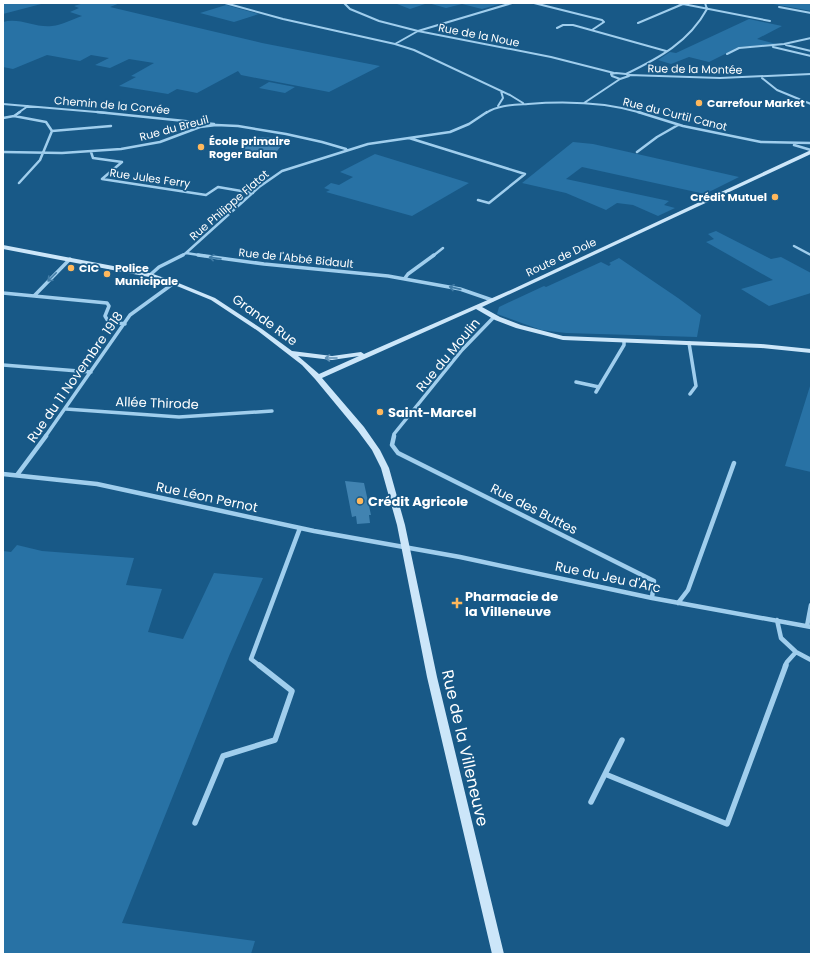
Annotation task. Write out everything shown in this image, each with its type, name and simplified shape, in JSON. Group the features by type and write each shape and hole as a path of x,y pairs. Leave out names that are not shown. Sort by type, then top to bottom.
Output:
{"main road":[{"name":"Route de Dole","path":"318,377 477,307 811,151"},
{"name":"Grande Rue","path":"3,247 150,275 174,282 213,298 289,352 318,377 361,429 376,450 385,468 401,525 405,547"},
{"path":"477,307 510,324 546,335 584,339 761,346 811,351"},
{"path":"289,352 332,358 357,355 383,348"},
{"name":"Rue de la Villeneuve","path":"405,547 433,684 498,954"}],"street":[{"path":"225,3 283,19 395,44 418,52 523,103"},
{"name":"Rue de la Noue","path":"344,3 350,9 379,21 418,31 543,56 627,75"},
{"path":"395,44 418,31 512,3"},
{"path":"534,3 602,20 604,22 592,30"},
{"path":"678,3 770,21"},
{"path":"614,73 612,76 627,78 627,75 686,38 696,28 707,9 705,3"},
{"path":"638,23 683,4"},
{"path":"779,7 811,13"},
{"path":"557,28 563,25 573,25 666,51"},
{"path":"727,54 739,48 770,46 811,38"},
{"path":"784,44 811,51"},
{"path":"770,46 811,56"},
{"name":"Rue de la Montée","path":"627,75 709,79 762,78 811,74"},
{"path":"584,103 614,85 620,78"},
{"path":"762,78 777,90 811,104"},
{"path":"498,107 504,98 501,91"},
{"name":"Rue Philippe Flatot","path":"150,275 160,267 186,253 253,193 282,172 346,149 379,142 450,132 469,124 492,109 498,107 523,103 584,103"},
{"name":"Rue du Curtil Canot","path":"584,103 632,110 678,125 761,142 811,143"},
{"name":"Chemin de la Corvée","path":"3,104 167,118 218,125"},
{"path":"14,116 28,106"},
{"path":"3,118 14,116 36,119 46,122 52,130"},
{"name":"Rue du Breuil","path":"3,152 44,154 91,152 161,142 206,126 218,125 280,133 329,143 346,149"},
{"path":"637,152 657,137 678,125"},
{"path":"52,130 111,126"},
{"path":"20,183 35,168 44,154 52,130"},
{"path":"409,138 525,174 489,203 478,200"},
{"name":"Rue du Curtil Canot","path":"785,143 811,151"},
{"name":"Rue Jules Ferry","path":"91,152 93,158 122,162 102,179 206,195 218,187 253,193"},
{"path":"794,246 811,255"},
{"path":"405,278 408,274 443,248"},
{"name":"Rue de l'Abbé Bidault","path":"186,253 264,264 405,278 460,289 492,300"},
{"path":"34,296 70,259"},
{"name":"Rue du 11 Novembre 1918","path":"17,475 66,409 130,315 174,282"},
{"path":"3,292 107,303 109,306 105,316 108,320 125,324"},
{"name":"Rue du Moulin","path":"392,446 394,434 462,350 494,317"},
{"path":"596,392 624,345 624,341"},
{"path":"689,343 696,386 690,394"},
{"path":"3,366 91,372"},
{"path":"576,382 599,387"},
{"name":"Allée Thirode","path":"66,409 179,417 272,411"},
{"name":"Rue des Buttes","path":"392,446 398,453 654,581 652,598"},
{"path":"678,603 688,590 734,463"},
{"name":"Rue Léon Pernot","path":"3,474 97,484 300,528 405,547"},
{"path":"195,823 223,756 275,740 292,691 251,659 300,528"},
{"name":"Rue du Jeu d'Arc","path":"405,547 460,557 652,598 809,626 811,605"},
{"path":"777,620 781,638 796,652 811,660"},
{"path":"605,774 727,824 787,662 796,652"},
{"path":"592,802 622,740"}],"shaded area":[{"path":"3,3 45,3 3,14"},
{"path":"84,3 120,3 110,7 262,43 380,66 329,92 241,75 238,71 197,93 177,89 168,94 119,86 136,77 131,76 154,63 129,59 110,68 95,65 109,58 91,55 80,61 47,55 13,69 3,67 3,22 15,21 39,26 56,25 82,16 70,12 79,8 74,6"},
{"path":"428,3 410,9 397,4"},
{"path":"428,3 503,3 482,9 462,4 446,8"},
{"path":"768,3 811,3 811,11"},
{"path":"226,5 259,14 234,22 200,13"},
{"path":"749,19 782,26 757,39 776,44 739,47 709,62 689,57 671,64 658,60 670,52 676,53"},
{"path":"269,82 295,87 285,93 259,88"},
{"path":"573,142 593,144 739,177 705,194 582,167 566,179 669,201 664,205 675,208 658,216 633,205 617,203 606,210 566,193 522,183"},
{"path":"375,154 469,183 412,216 326,192 330,190 324,188 331,183 339,185 353,177 340,172"},
{"path":"716,231 771,259 781,257 811,273 811,293 769,306 741,289 773,280 706,242 714,239 708,234"},
{"path":"619,258 701,315 697,337 566,333 541,330 497,314 499,307 544,286 546,287 601,262 609,266 611,264 609,263"},
{"path":"811,383 811,472 785,466"},
{"path":"17,545 42,551 134,558 126,585 162,589 148,632 183,639 214,573 263,578 229,656 122,923 255,941 251,954 3,954 3,551 11,552"}],"building":[{"path":"253,137 287,139 277,151 265,150 262,153 242,150"},
{"name":"Crédit Agricole","path":"345,481 364,483 371,515 369,515 370,523 357,524 356,516 352,517"}],"place":[{"name":"Carrefour Market","path":"699,103"},
{"name":"École primaire Roger Balan","path":"201,147"},
{"name":"Crédit Mutuel","path":"775,197"},
{"name":"CIC","path":"71,268"},
{"name":"Police Municipale","path":"107,274"},
{"name":"Saint-Marcel","path":"380,412"},
{"name":"Crédit Agricole","path":"360,501"},
{"name":"Pharmacie de la Villeneuve","path":"457,603"}]}
